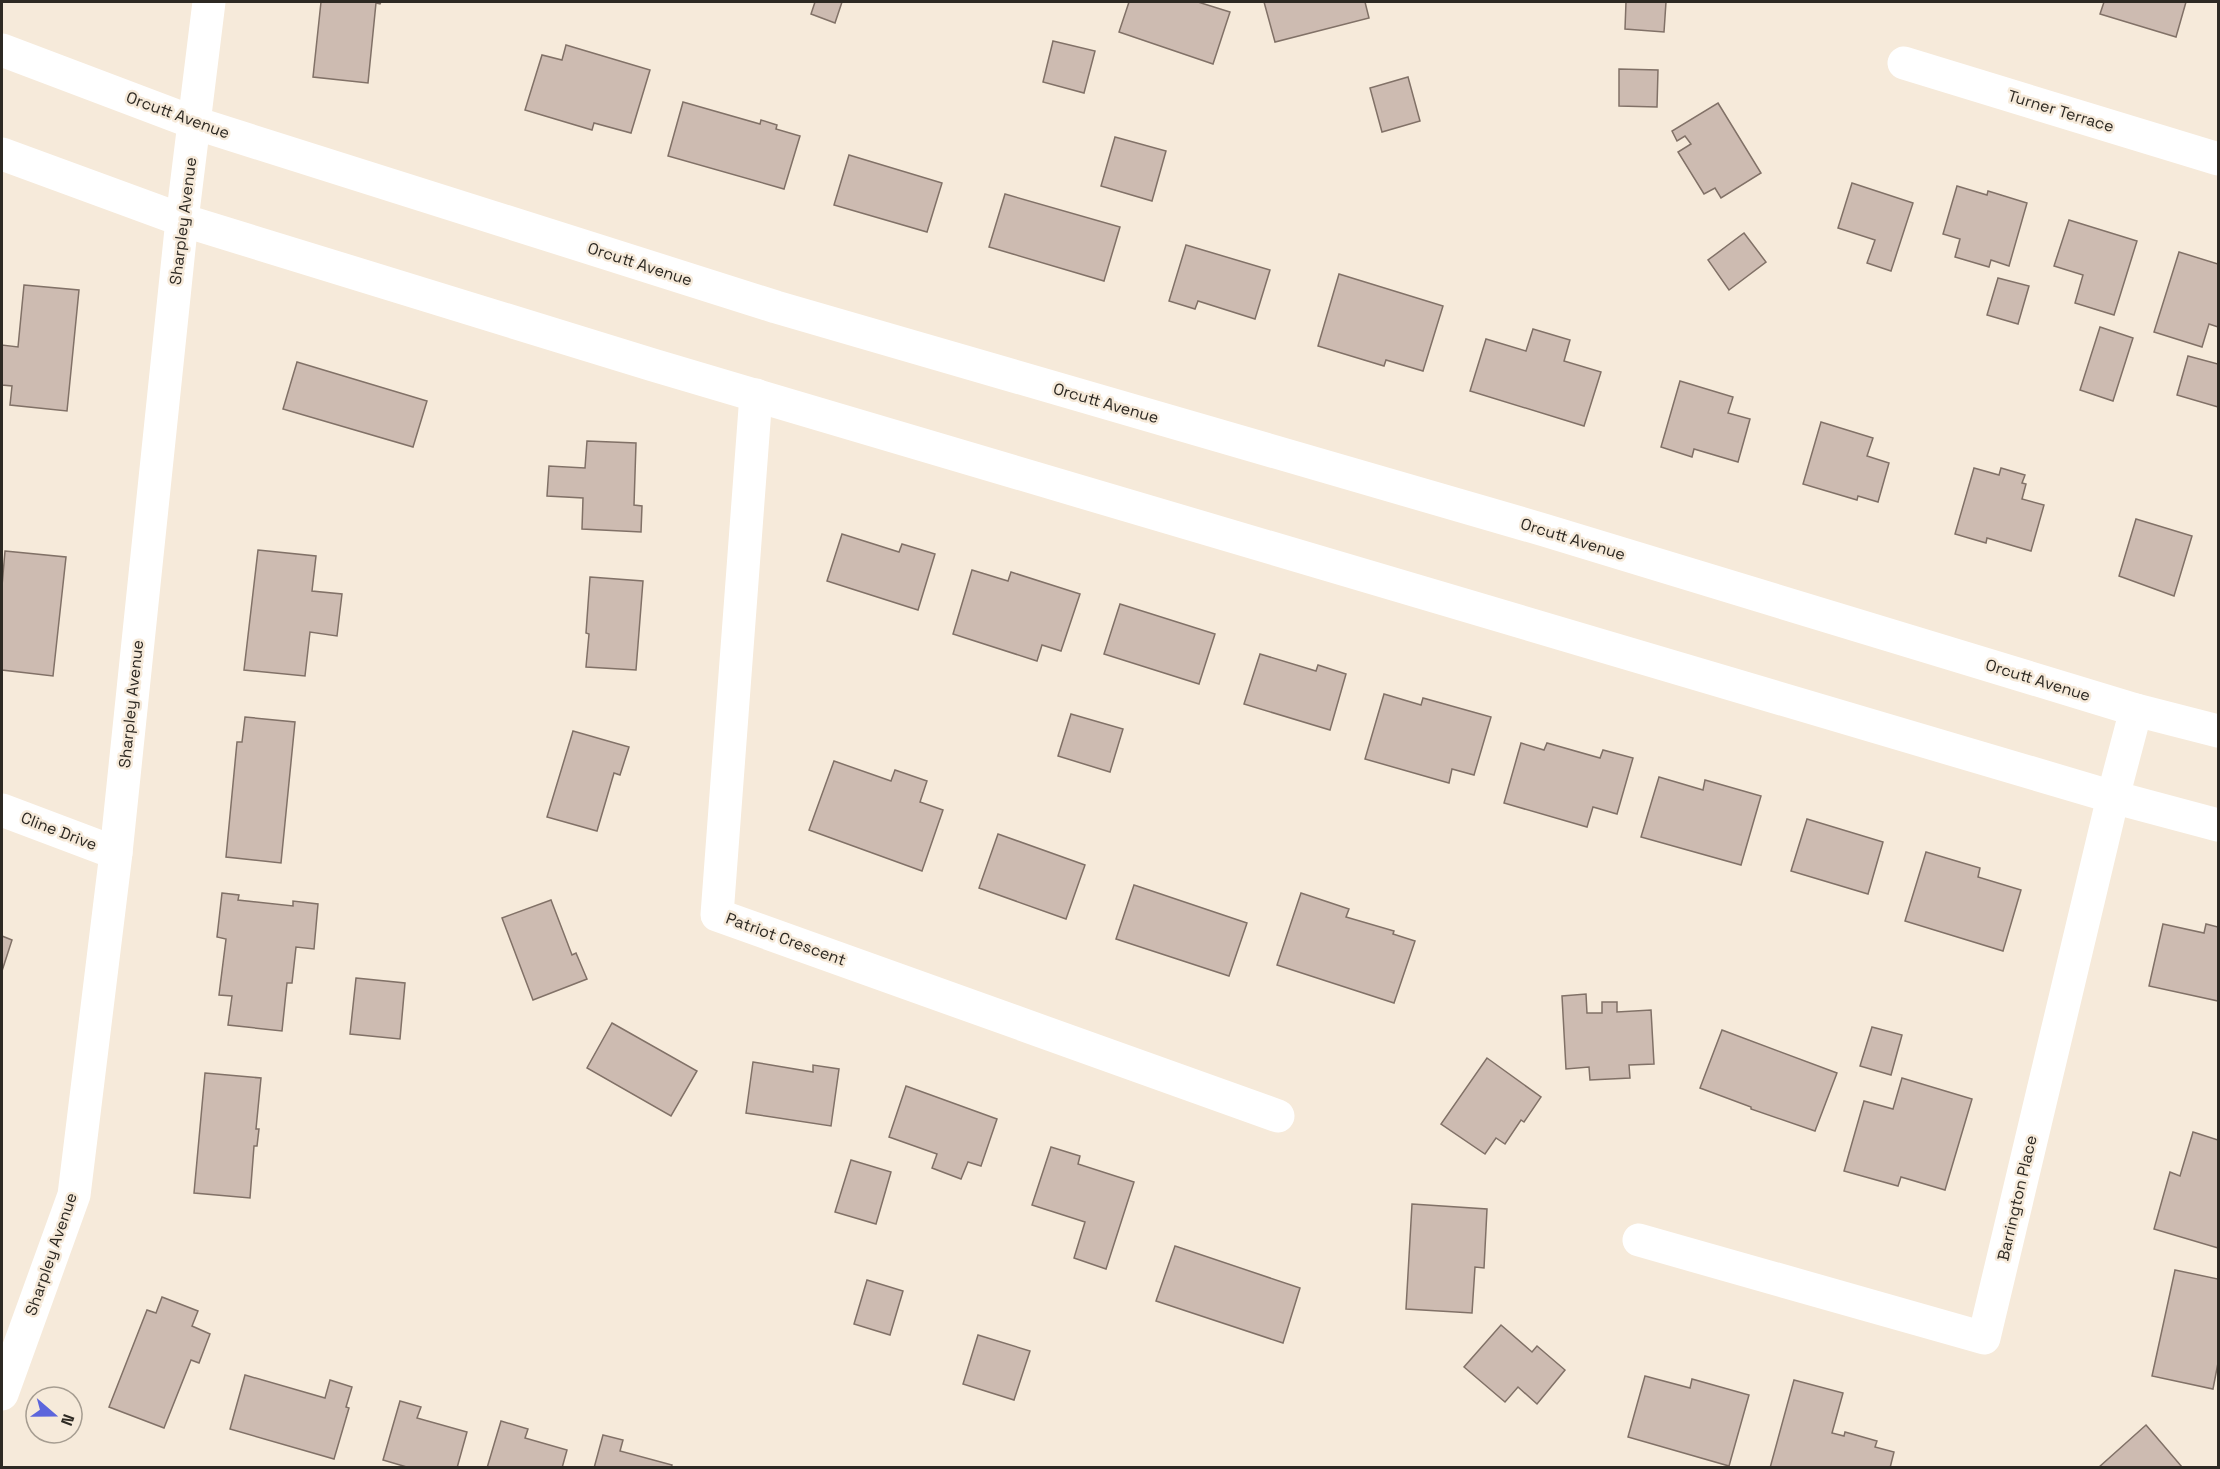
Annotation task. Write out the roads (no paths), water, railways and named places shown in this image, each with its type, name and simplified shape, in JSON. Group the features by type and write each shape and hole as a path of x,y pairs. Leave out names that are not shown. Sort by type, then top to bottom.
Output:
{"main road":[{"name":"Sharpley Avenue","path":"2,1394 74,1195 116,853 182,220 209,2"},
{"name":"Orcutt Avenue","path":"2,50 195,123 776,307 1532,527 2136,710 2218,731"},
{"name":"Turner Terrace","path":"1904,63 2218,159"},
{"path":"2,154 182,220 756,395 2113,797 2218,825"},
{"name":"Patriot Crescent","path":"756,395 717,915 1278,1116"},
{"name":"Barrington Place","path":"1639,1240 1984,1338 2113,797 2136,710"},
{"name":"Cline Drive","path":"2,810 116,853"}]}
